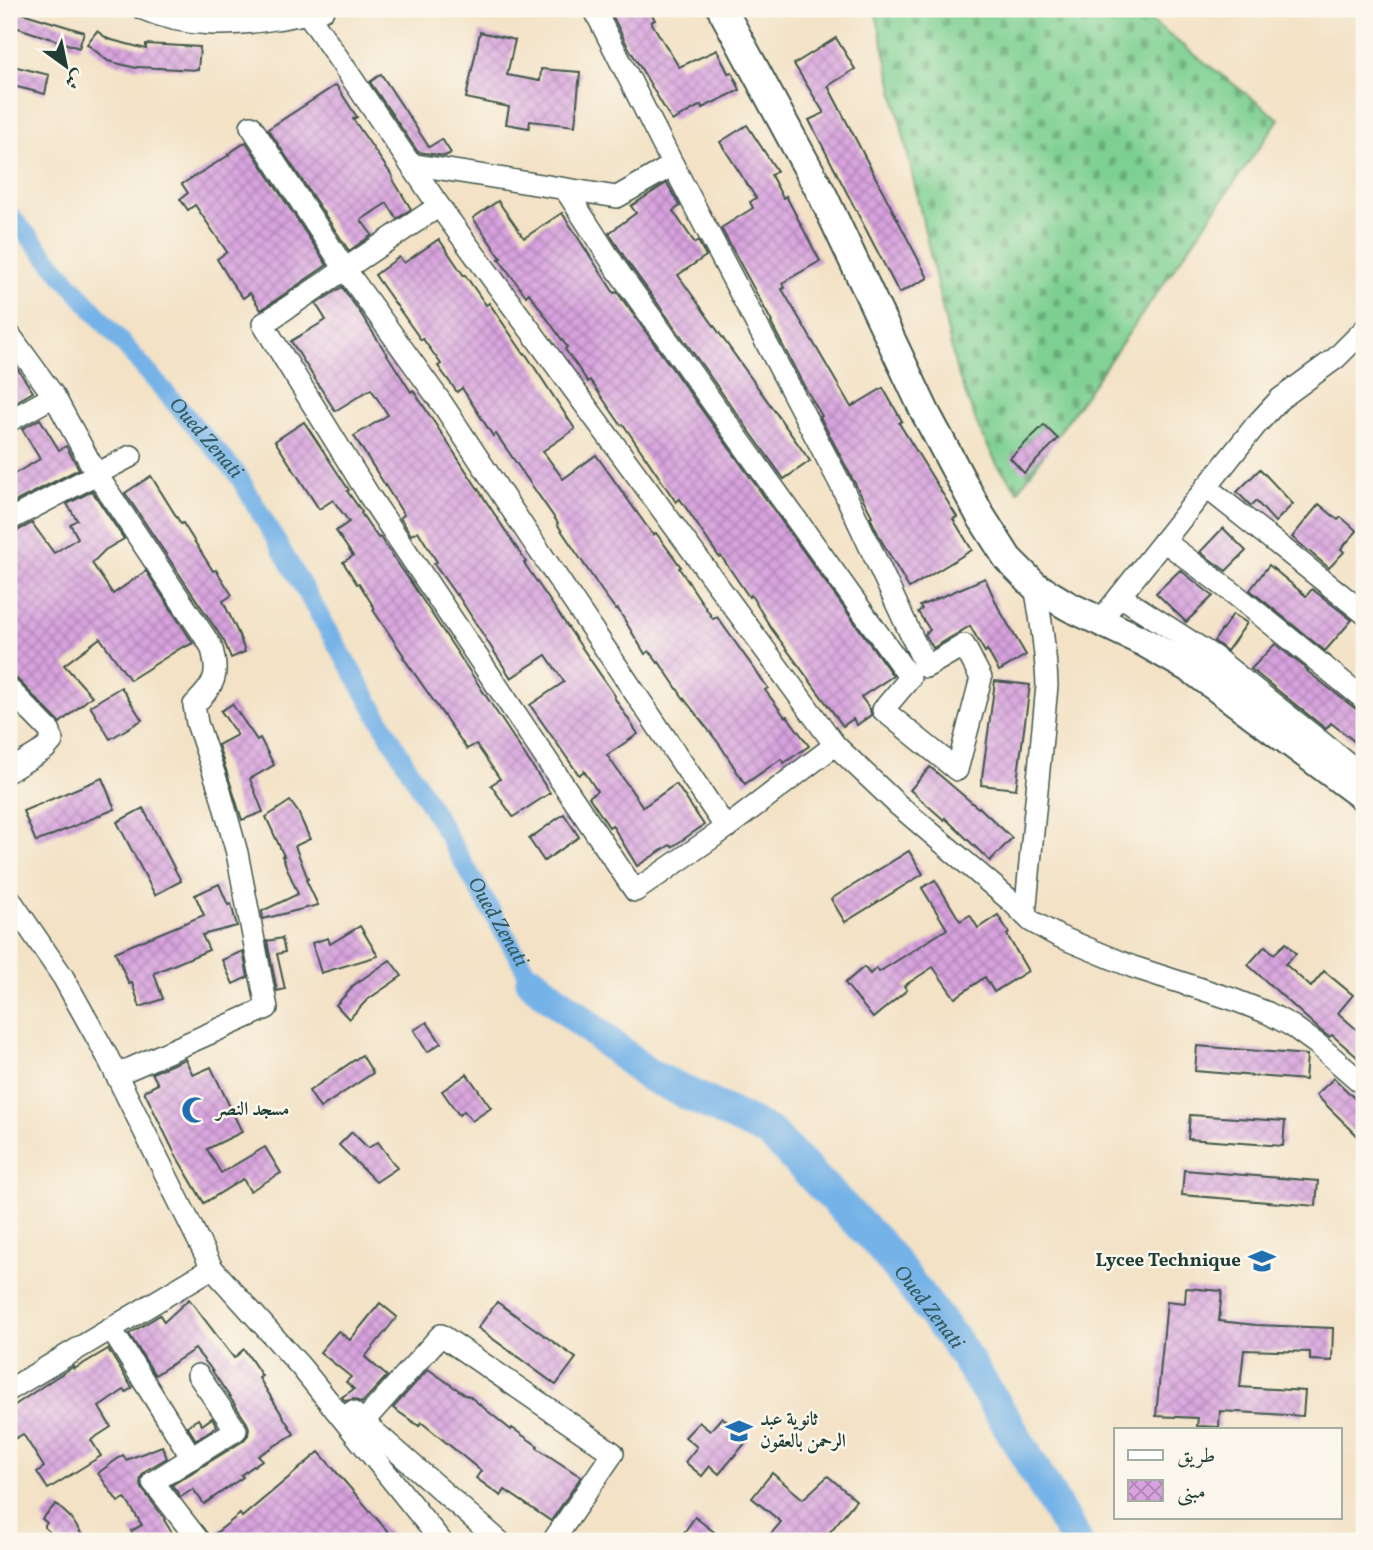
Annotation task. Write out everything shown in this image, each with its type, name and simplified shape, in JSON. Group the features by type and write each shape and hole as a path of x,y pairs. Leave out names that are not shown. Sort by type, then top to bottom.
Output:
{"main road":[{"path":"722,9 823,196 925,412 980,515 1008,559 1035,586 1068,606 1144,642 1193,670 1364,797"}],"street":[{"path":"143,9 162,17 219,25 260,22 313,10 439,206 835,745 897,804 1031,921 1058,936 1133,967 1268,1013 1317,1044 1364,1085"},
{"path":"565,189 616,268 911,678 883,710 957,770 981,678 964,645 926,667 841,485 594,9"},
{"path":"251,126 345,269 443,405 726,828"},
{"path":"410,164 617,197 673,165"},
{"path":"439,206 263,324 370,497 635,891 726,828 835,745"},
{"path":"1100,621 1256,425 1280,399 1336,358 1364,330"},
{"path":"9,334 54,396 97,475 211,646 216,662 215,677 209,690 194,705 197,723 237,853 267,1008 116,1074"},
{"path":"9,421 54,396"},
{"path":"9,520 131,456"},
{"path":"1206,487 1364,613"},
{"path":"1164,541 1364,699"},
{"path":"1024,915 1046,686 1046,656 1035,586"},
{"path":"1120,596 1213,656 1364,776"},
{"path":"9,689 50,731 52,741 45,749 9,771"},
{"path":"9,898 63,977 116,1074 212,1268 301,1367 440,1541"},
{"path":"9,1390 212,1268"},
{"path":"111,1329 192,1458"},
{"path":"363,1422 441,1335 613,1453 553,1541"},
{"path":"301,1367 499,1541"},
{"path":"198,1375 236,1430 153,1482 199,1541"}],"green space":[{"path":"875,9 1135,9 1279,119 1018,491 997,464 979,429 956,369"}],"building":[{"path":"9,9 84,32 79,48 9,25"},
{"path":"609,9 649,9 655,20 651,22 679,67 717,50 740,90 702,108 701,105 672,121"},
{"path":"97,31 108,39 146,49 146,44 200,47 198,70 136,68 108,61 87,44"},
{"path":"480,32 515,40 507,75 540,81 541,69 580,72 575,126 530,121 529,128 506,124 509,107 466,98"},
{"path":"836,38 855,69 828,86 928,278 899,293 809,120 824,113 794,64"},
{"path":"9,65 49,75 45,94 9,85"},
{"path":"381,74 429,147 442,139 451,153 445,156 418,152 370,82"},
{"path":"336,85 357,117 353,119 393,177 411,209 397,219 387,203 361,220 372,235 349,251 268,129"},
{"path":"747,125 777,171 771,175 783,198 786,196 820,261 782,283 785,288 782,289 851,407 883,388 902,421 899,423 957,517 953,519 972,550 909,588 881,540 870,517 872,516 820,417 822,416 721,228 753,208 750,202 756,198 720,142"},
{"path":"246,142 327,265 261,310 250,293 243,298 230,280 217,259 227,252 195,205 188,210 180,199 188,193 182,184"},
{"path":"667,183 680,206 673,211 695,243 698,241 706,256 678,275 810,461 784,479 609,233 636,213 631,206"},
{"path":"498,201 524,238 562,213 614,293 617,292 893,676 861,697 871,715 857,725 853,719 843,726 771,628 751,595 749,597 721,556 719,557 680,499 676,502 623,424 621,425 590,380 588,382 529,293 526,296 499,259 501,258 473,218"},
{"path":"439,239 464,276 486,305 489,303 525,353 575,429 543,451 563,479 596,455 653,535 656,533 681,567 679,568 713,619 717,617 768,688 765,690 809,746 784,763 781,759 745,784 659,662 649,651 645,654 618,609 616,610 602,591 496,434 493,436 462,388 457,392 438,366 441,364 375,275 399,257 404,263"},
{"path":"342,287 411,392 413,390 638,734 607,755 643,807 676,784 704,825 672,847 670,845 637,866 612,825 609,827 589,797 597,791 584,771 579,775 530,705 564,682 546,655 511,678 457,594 434,564 437,562 418,531 411,535 400,518 404,515 354,436 388,415 373,392 371,389 335,411 291,341 326,320 316,304"},
{"path":"9,356 33,392 9,406"},
{"path":"40,419 59,450 66,446 79,469 9,505 9,477 40,459 22,429"},
{"path":"304,422 361,513 412,584 550,793 513,817 491,785 500,779 476,744 467,749 403,657 359,583 357,584 343,562 353,556 336,531 349,522 333,500 319,509 275,441"},
{"path":"1044,425 1058,439 1024,473 1010,458"},
{"path":"1260,469 1293,504 1275,522 1256,501 1251,506 1237,492"},
{"path":"151,476 181,524 183,523 213,571 216,570 232,595 223,601 245,652 231,658 224,641 125,493"},
{"path":"92,491 124,539 105,550 92,563 113,594 146,571 193,643 130,680 100,638 64,665 92,696 60,723 9,672 9,533 32,523 54,553 78,538 70,524 77,520 67,504"},
{"path":"1319,504 1338,520 1341,517 1357,531 1341,549 1344,552 1329,568 1292,537"},
{"path":"1223,528 1246,551 1226,571 1200,552"},
{"path":"1269,565 1306,596 1312,589 1352,620 1325,651 1250,590"},
{"path":"1180,570 1213,596 1186,622 1156,593"},
{"path":"985,578 998,607 1026,655 999,671 970,626 933,648 925,634 930,630 918,612 922,609 920,606"},
{"path":"1233,614 1247,623 1227,651 1214,641"},
{"path":"1275,644 1356,709 1364,712 1364,749 1331,723 1326,729 1251,669"},
{"path":"995,681 1030,685 1016,789 981,785"},
{"path":"121,687 142,720 110,739 90,706"},
{"path":"232,704 257,740 260,738 274,765 250,779 263,812 242,820 218,745 237,735 221,711"},
{"path":"930,767 1012,838 990,861 945,818 944,820 910,790"},
{"path":"102,778 115,809 36,842 23,811"},
{"path":"290,801 310,839 295,846 308,879 306,880 318,905 263,919 262,911 298,894 266,817"},
{"path":"143,808 181,881 155,895 117,822"},
{"path":"564,814 579,837 544,861 529,839"},
{"path":"909,851 923,874 845,922 831,899"},
{"path":"935,880 960,921 970,915 978,928 998,915 1028,971 994,992 985,977 955,998 933,967 904,986 907,990 873,1018 845,983 864,967 870,974 876,968 879,972 947,929 922,888"},
{"path":"219,884 228,905 231,904 237,926 202,935 209,950 154,973 163,999 140,1007 132,983 129,984 115,952 204,915 195,895"},
{"path":"360,926 378,956 321,973 312,943 328,938 330,944"},
{"path":"282,938 285,952 277,954 285,989 277,991 267,941"},
{"path":"1286,943 1296,954 1285,964 1311,987 1324,971 1353,995 1338,1013 1364,1036 1364,1063 1332,1035 1329,1037 1320,1030 1248,965 1265,946 1274,954"},
{"path":"243,951 248,977 233,984 222,960"},
{"path":"390,960 402,976 367,1000 349,1019 336,1005 351,987"},
{"path":"427,1022 441,1043 427,1052 414,1030"},
{"path":"1197,1046 1307,1055 1305,1080 1195,1071"},
{"path":"362,1055 373,1073 320,1108 309,1091"},
{"path":"185,1059 193,1075 211,1067 242,1132 207,1149 221,1173 265,1147 281,1173 250,1191 243,1179 204,1203 175,1154 144,1091 158,1084 152,1073"},
{"path":"467,1074 491,1108 472,1121 464,1111 459,1115 442,1091"},
{"path":"1334,1078 1364,1108 1364,1142 1316,1095"},
{"path":"1190,1115 1285,1121 1283,1146 1188,1139"},
{"path":"352,1132 368,1148 378,1142 397,1168 376,1182 339,1145"},
{"path":"1184,1170 1318,1181 1316,1206 1182,1195"},
{"path":"1186,1288 1222,1291 1219,1321 1333,1328 1332,1361 1310,1360 1310,1352 1244,1350 1240,1387 1305,1391 1303,1416 1220,1411 1219,1427 1197,1426 1198,1418 1156,1416 1167,1301 1185,1303"},
{"path":"189,1299 234,1358 244,1349 294,1434 258,1456 262,1460 241,1475 243,1477 204,1504 193,1489 181,1497 172,1485 243,1441 248,1435 247,1423 195,1349 155,1375 129,1334 160,1315 164,1322"},
{"path":"497,1302 576,1358 556,1385 478,1328"},
{"path":"380,1303 397,1317 365,1357 387,1376 362,1403 354,1399 345,1401 342,1397 354,1389 346,1382 351,1377 320,1352 338,1331 350,1340"},
{"path":"108,1349 132,1388 126,1392 124,1390 99,1407 111,1427 91,1440 101,1456 48,1489 37,1472 44,1467 23,1434 9,1442 9,1409 73,1367 74,1369"},
{"path":"428,1369 581,1477 551,1521 505,1490 501,1496 476,1478 481,1471 421,1422 419,1426 393,1408"},
{"path":"722,1417 748,1440 719,1474 710,1466 702,1476 685,1462 697,1447 685,1437 699,1422 710,1431"},
{"path":"212,1418 217,1426 196,1440 187,1426 198,1419 202,1425"},
{"path":"162,1446 167,1458 145,1471 140,1484 177,1541 137,1541 131,1531 142,1525 125,1498 118,1502 98,1473 123,1455 126,1460"},
{"path":"319,1452 396,1541 357,1541 350,1534 341,1541 212,1541 211,1537 240,1514 242,1517"},
{"path":"772,1473 803,1499 828,1476 856,1500 829,1533 839,1541 765,1541 781,1522 752,1498"},
{"path":"56,1504 71,1518 86,1541 59,1541 44,1527 47,1523 42,1519"},
{"path":"695,1517 714,1532 707,1541 693,1541 683,1534"}],"waterway":[{"name":"Oued Zenati","path":"9,214 238,475 532,981"},
{"name":"Oued Zenati","path":"532,981 647,1074 770,1133 880,1245 957,1344 1009,1426 1076,1541"}],"place":[{"name":"مسجد النصر","path":"195,1110"},
{"name":"Lycee Technique","path":"1262,1261"},
{"name":"ثانوية عبد الرحمن بالعقون","path":"739,1431"}]}
